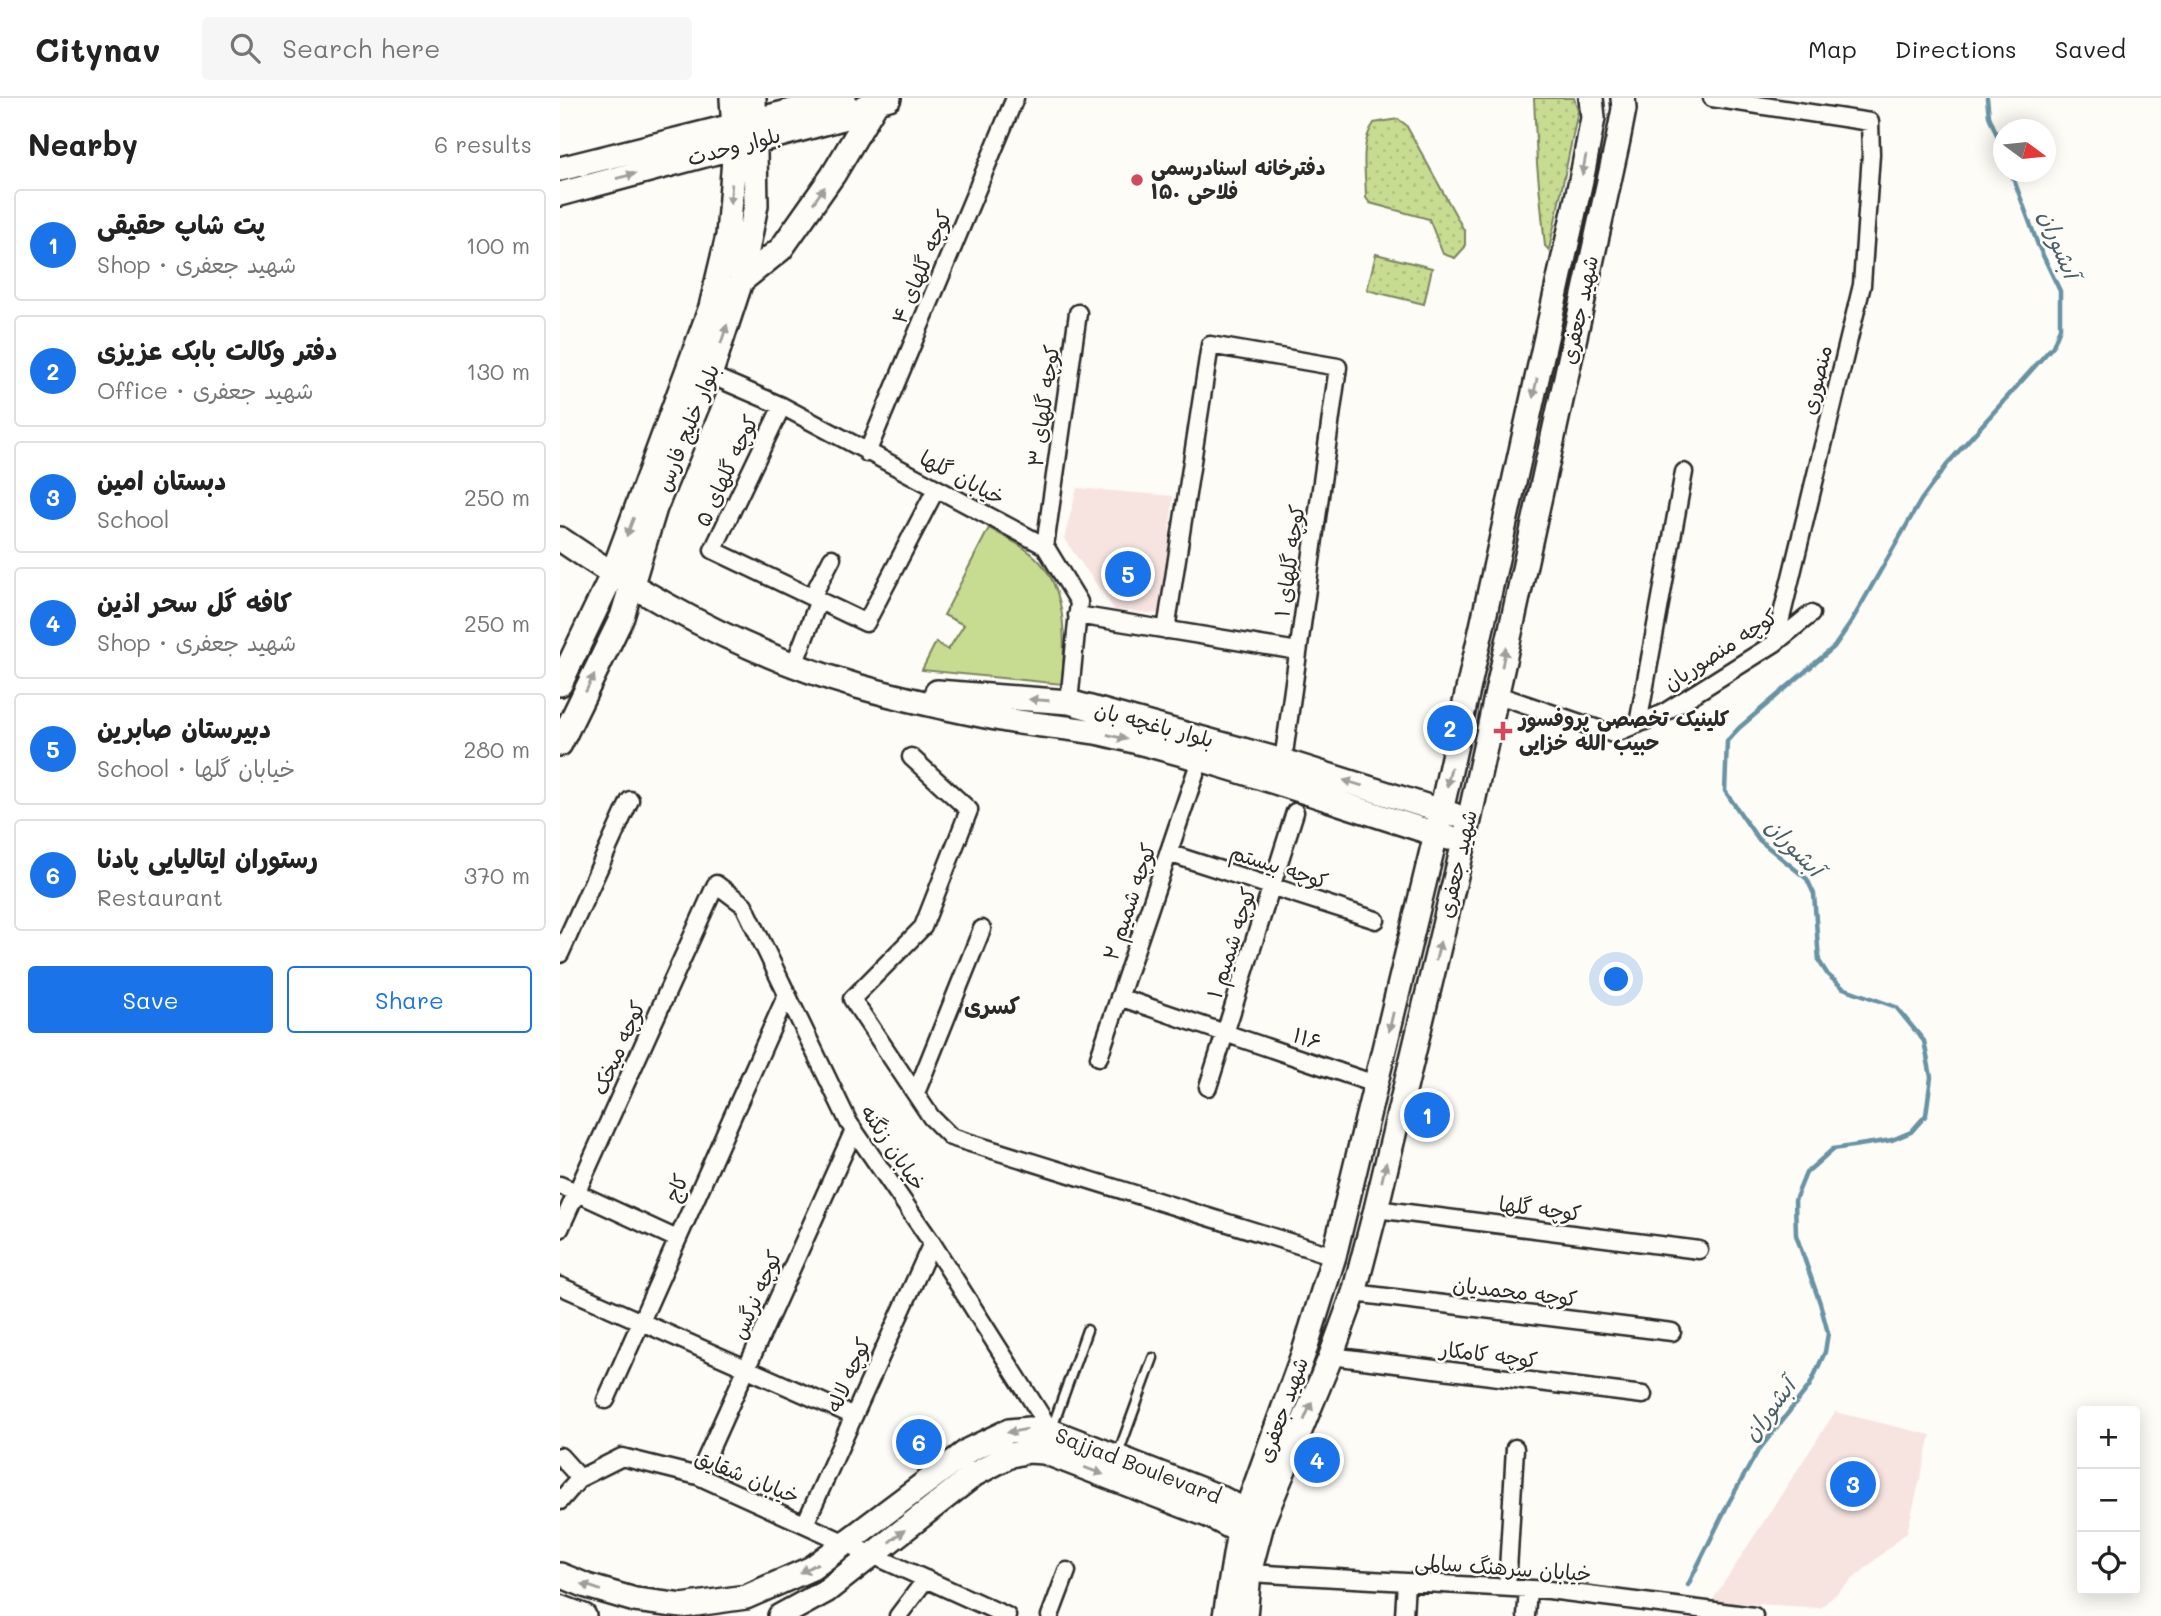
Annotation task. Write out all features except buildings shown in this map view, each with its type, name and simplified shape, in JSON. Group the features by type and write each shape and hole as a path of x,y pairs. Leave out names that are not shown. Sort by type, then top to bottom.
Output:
{"main road":[{"name":"بلوار خلیج فارس","path":"560,684 622,580 655,508 710,375 741,281 756,205 747,126 732,98"},
{"name":"بلوار وحدت","path":"560,169 747,126 846,98 883,99"},
{"name":"شهید جعفری","path":"1225,1616 1334,1256 1375,1084 1429,819 1583,172 1593,118 1591,98"},
{"name":"شهید جعفری","path":"1251,1525 1331,1356 1354,1293 1376,1209 1464,842 1618,140 1624,109 1623,98"},
{"name":"بلوار وحدت","path":"560,194 747,126 843,118 883,99"},
{"path":"741,281 781,249 883,99"},
{"name":"بلوار خلیج فارس","path":"560,744 622,617 622,580 711,307 747,126"},
{"name":"بلوار باغچه بان","path":"560,539 666,605 794,665 858,686 1005,720 1104,734 1429,819"},
{"name":"بلوار باغچه بان","path":"858,686 1069,702 1283,761 1429,819"},
{"path":"1429,819 1469,819"},
{"path":"1429,819 1464,842"},
{"name":"Sajjad Boulevard","path":"560,1575 635,1600 682,1606 746,1597 812,1568 969,1450 1009,1431 1029,1429 1047,1441 1210,1516 1251,1525"},
{"name":"Sajjad Boulevard","path":"780,1616 826,1591 975,1474 1011,1455 1028,1451 1047,1441 1117,1457 1217,1496 1251,1525"},
{"name":"شهید جعفری","path":"1240,1573 1245,1616"},
{"path":"560,1608 583,1616"}],"street":[{"name":"کوچه گلهای ۴","path":"867,453 1015,98"},
{"name":"منصوری","path":"1712,98 1870,122 1871,154 1862,285 1775,643"},
{"name":"کوچه گلهای ۳","path":"1045,546 1077,313"},
{"name":"کوچه گلهای ۱","path":"1166,630 1210,345 1338,367 1283,761"},
{"name":"خیابان گلها","path":"710,375 782,406 1045,546"},
{"name":"کوچه گلهای ۵","path":"782,406 713,550 816,599"},
{"path":"1638,724 1684,472"},
{"path":"816,599 866,623 936,489"},
{"path":"1045,546 1079,602 1069,702"},
{"path":"794,665 832,558"},
{"name":"کوچه منصوریان","path":"1496,694 1613,734 1662,715 1775,643 1811,614"},
{"path":"1077,615 1298,651"},
{"path":"911,757 969,810 923,927 852,999 931,1117 951,1137 1334,1256"},
{"name":"کوچه شمیم ۲","path":"1099,1057 1200,760"},
{"path":"560,954 630,800"},
{"name":"کوچه شمیم ۱","path":"1209,1087 1295,812"},
{"name":"کوچه بیستم","path":"1168,853 1376,920"},
{"name":"خیابان زنگنه","path":"716,884 744,905 854,1130 932,1243 1047,1441"},
{"name":"کوچه میخک","path":"560,1229 716,884"},
{"path":"916,1093 982,929"},
{"name":"کاج","path":"606,1400 786,994"},
{"name":"۱۱۶","path":"1119,998 1375,1084"},
{"name":"کوچه نرگس","path":"698,1476 854,1130"},
{"path":"560,1185 677,1239"},
{"name":"کوچه گلها","path":"1376,1209 1699,1250"},
{"name":"کوچه لاله","path":"805,1524 932,1243"},
{"path":"560,1286 853,1416"},
{"name":"کوچه محمدیان","path":"1354,1293 1672,1332"},
{"name":"کوچه کامکار","path":"1331,1356 1643,1395"},
{"path":"1507,1588 1516,1448"},
{"path":"560,1457 580,1478"},
{"name":"خیابان شقایق","path":"560,1501 580,1478 622,1457 698,1476 998,1614"},
{"path":"1049,1616 1067,1571"},
{"name":"خیابان سرهنگ سالمی","path":"1240,1573 1528,1589 1754,1616"},
{"path":"898,1616 926,1579"},
{"path":"1404,1616 1406,1582"},
{"path":"1526,1616 1528,1589"}],"lane":[{"path":"1047,1441 1087,1330"},
{"path":"1117,1457 1153,1358"}],"shaded area":[{"path":"1077,488 1173,496 1162,614 1115,610 1064,539"},
{"path":"1835,1412 1931,1435 1907,1532 1820,1608 1712,1601"}],"green space":[{"path":"1534,98 1574,98 1578,111 1549,250 1545,246"},
{"path":"1398,119 1406,125 1465,232 1465,247 1455,258 1443,254 1429,219 1370,203 1366,198 1364,159 1369,131 1374,123"},
{"path":"1376,254 1432,268 1424,304 1367,290"},
{"path":"989,528 1028,551 1041,563 1051,578 1062,612 1062,684 922,670 936,642 948,650 964,625 944,615"}],"waterway":[{"name":"آبشوران","path":"1987,98 1993,126"},
{"name":"آبشوران","path":"1688,1585 1758,1451 1810,1385 1825,1352 1828,1333 1796,1235 1795,1200 1806,1173 1833,1149 1892,1140 1911,1132 1926,1115 1931,1077 1924,1041 1896,1007 1843,988 1828,975 1819,961 1814,894 1807,879 1758,839 1725,791 1727,741 1834,647 1921,500 1949,462 2053,346 2060,328 2060,291 2038,245 2015,182"}],"place":[{"name":"دفترخانه اسنادرسمی ۱۵۰ فلاحی","path":"1137,180"},
{"name":"دبیرستان صابرین","path":"1128,574"},
{"name":"دفتر وکالت بابک عزیزی","path":"1450,728"},
{"name":"کلینیک تخصصی پروفسور حبیب الله خزایی","path":"1503,731"},
{"name":"پت شاپ حقیقی","path":"1427,1115"},
{"name":"رستوران ایتالیایی پادنا","path":"919,1442"},
{"name":"کافه گل سحر اذین","path":"1317,1460"},
{"name":"دبستان امین","path":"1853,1484"}],"district":[{"name":"کسری","path":"992,1006"}]}
